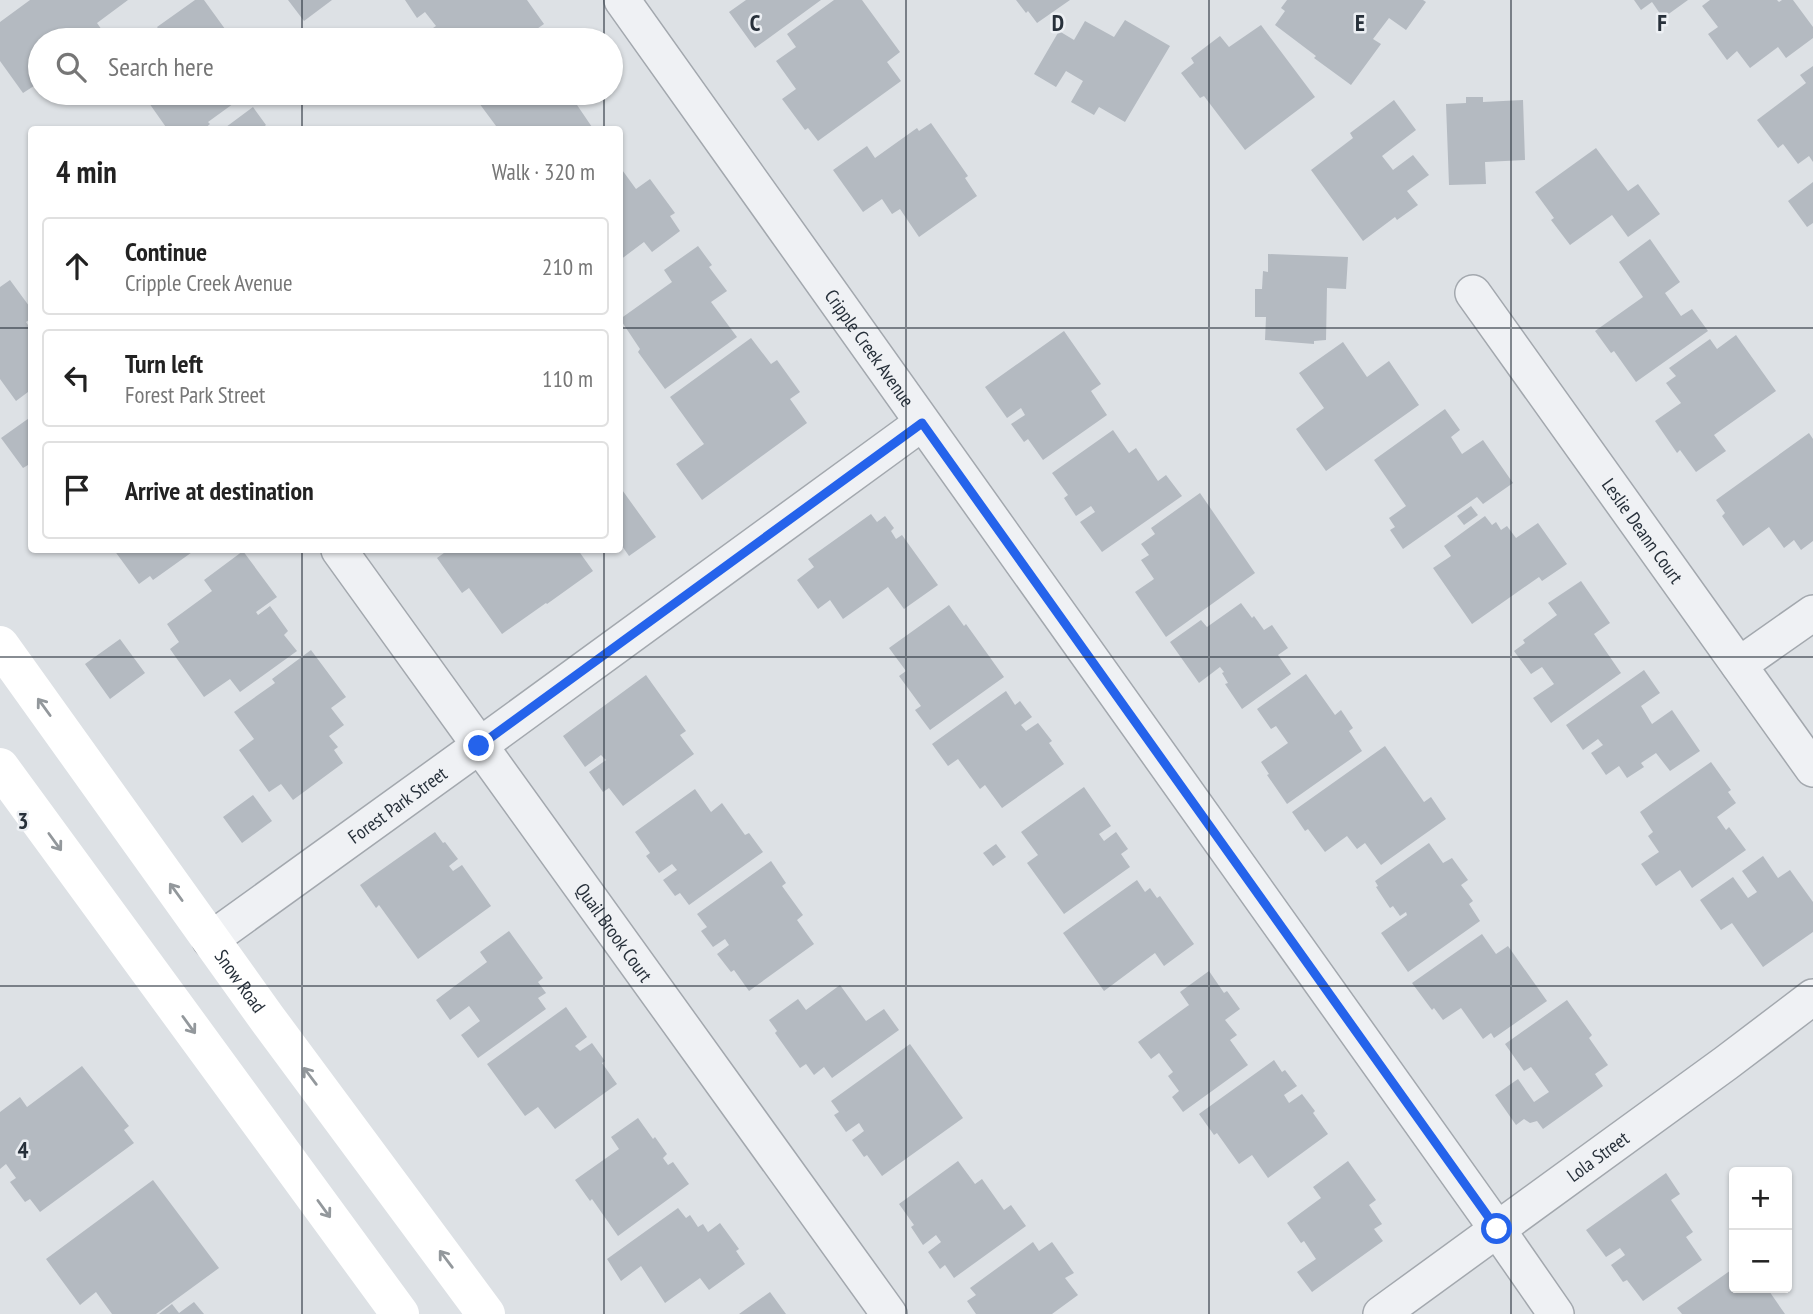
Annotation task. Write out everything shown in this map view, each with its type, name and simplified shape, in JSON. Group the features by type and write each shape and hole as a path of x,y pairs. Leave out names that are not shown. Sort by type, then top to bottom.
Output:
{"main road":[{"name":"Snow Road","path":"0,645 210,940 486,1314"},
{"path":"0,767 400,1314"}],"street":[{"name":"Cripple Creek Avenue","path":"622,0 1556,1314"},
{"name":"Leslie Deann Court","path":"1474,293 1813,769"},
{"name":"Forest Park Street","path":"210,940 922,423"},
{"name":"Quail Brook Court","path":"341,553 889,1314"},
{"path":"1739,665 1813,613"},
{"name":"Lola Street","path":"1381,1314 1813,997"}],"building":[{"path":"30,0 128,0 97,23 101,28 28,28 28,90 23,93 0,61 0,22"},
{"path":"195,0 204,0 224,28 158,28"},
{"path":"288,0 332,0 304,21"},
{"path":"405,0 527,0 544,24 538,28 433,28 436,26 425,12 417,18"},
{"path":"746,0 821,0 755,48 729,12"},
{"path":"834,0 862,0 900,52 887,62 901,81 818,141 808,128 805,130 782,99 796,89 776,61 796,47 787,34"},
{"path":"1016,0 1070,0 1037,23"},
{"path":"1287,0 1426,2 1406,30 1389,18 1373,39 1381,44 1351,85 1275,25 1285,11 1281,8"},
{"path":"1634,0 1688,0 1663,18 1652,2 1641,10"},
{"path":"1710,0 1793,0 1813,27 1813,38 1786,58 1778,47 1750,68 1737,51 1727,60 1708,34 1718,27 1702,6"},
{"path":"1125,20 1170,46 1125,122 1099,107 1094,115 1071,102 1083,81 1066,71 1056,87 1034,74 1059,31 1074,40 1085,21 1114,37"},
{"path":"1261,25 1315,97 1245,150 1204,96 1200,98 1181,73 1194,63 1191,58 1220,36 1229,47"},
{"path":"1813,66 1813,162 1809,156 1798,164 1783,144 1778,148 1757,120 1806,83 1800,75"},
{"path":"1466,97 1483,97 1483,102 1523,100 1525,160 1485,162 1486,184 1449,185 1446,104 1466,103"},
{"path":"1394,100 1416,130 1382,156 1393,170 1413,155 1429,175 1407,191 1418,205 1397,220 1395,217 1363,241 1311,170 1353,138 1350,133"},
{"path":"150,105 231,105 208,122 210,124 208,126 165,126"},
{"path":"480,105 577,105 591,126 496,126"},
{"path":"253,107 266,125 265,126 227,126"},
{"path":"931,123 968,176 965,178 977,196 919,237 900,209 892,214 882,199 863,212 833,170 867,146 875,158 917,128 919,131"},
{"path":"1596,148 1628,191 1638,184 1660,214 1628,237 1612,215 1570,245 1535,192"},
{"path":"623,171 636,189 650,179 675,213 670,216 680,231 652,252 644,242 623,258"},
{"path":"1813,182 1813,223 1807,227 1788,201"},
{"path":"1650,239 1680,282 1665,293 1681,316 1692,309 1708,331 1636,382 1614,351 1611,353 1595,331 1643,297 1619,262"},
{"path":"698,246 712,265 709,267 727,291 711,302 737,337 665,389 638,352 640,349 623,324 623,317 672,282 664,270"},
{"path":"1268,254 1348,257 1346,289 1327,288 1326,340 1314,341 1314,344 1265,340 1266,317 1255,317 1255,289 1262,289 1263,271 1268,272"},
{"path":"10,280 28,305 28,392 16,401 0,379 0,287"},
{"path":"1064,331 1101,384 1091,391 1107,415 1043,460 1028,439 1024,442 1011,424 1025,415 1021,408 1007,418 985,387"},
{"path":"1736,335 1776,391 1714,435 1726,451 1696,472 1680,450 1677,453 1655,421 1681,403 1666,383 1676,376 1669,368 1710,339 1717,349"},
{"path":"751,338 771,364 777,360 800,392 790,399 807,423 702,500 676,464 704,444 670,397"},
{"path":"1343,342 1367,377 1389,361 1419,405 1326,471 1296,429 1324,408 1299,373"},
{"path":"1445,409 1460,430 1451,437 1462,454 1483,440 1513,483 1483,504 1477,497 1403,549 1390,530 1395,527 1389,518 1406,506 1374,460"},
{"path":"28,419 28,465 23,468 1,438"},
{"path":"1113,430 1129,453 1136,448 1158,481 1166,475 1182,496 1102,552 1080,522 1095,512 1091,506 1076,516 1064,498 1068,495 1052,473"},
{"path":"1809,433 1813,439 1813,541 1801,550 1794,540 1784,548 1769,527 1743,546 1722,516 1725,513 1716,500"},
{"path":"623,491 656,537 629,556 623,547"},
{"path":"1200,493 1255,573 1166,637 1135,592 1154,579 1141,560 1149,555 1141,544 1155,534 1151,528"},
{"path":"1471,506 1478,515 1464,525 1457,516"},
{"path":"871,514 877,522 885,516 894,528 891,531 896,539 902,535 938,585 904,609 888,587 843,619 830,600 818,609 797,580 814,567 808,559"},
{"path":"1485,516 1492,525 1496,522 1501,530 1507,526 1516,538 1538,523 1567,564 1542,581 1539,577 1472,624 1433,568 1451,556 1444,546"},
{"path":"116,553 191,553 153,580 150,576 139,584"},
{"path":"240,553 244,553 277,597 256,612 258,615 270,606 288,631 284,635 297,651 240,692 230,679 204,697 170,649 179,642 167,624 212,591 204,580"},
{"path":"444,553 580,553 593,571 502,634 469,588 462,593 437,558"},
{"path":"1581,581 1610,623 1594,634 1621,673 1551,723 1533,698 1554,684 1542,667 1531,674 1514,651 1525,643 1523,640 1557,615 1548,603"},
{"path":"1241,603 1264,630 1272,625 1288,648 1278,655 1291,674 1242,709 1225,684 1228,683 1220,667 1199,683 1170,642 1201,620 1207,627"},
{"path":"949,605 1004,677 930,730 915,710 921,706 899,676 906,671 889,648"},
{"path":"120,639 145,673 110,699 85,664"},
{"path":"311,650 346,697 331,708 344,725 329,736 338,747 334,750 343,763 293,800 281,784 269,792 239,750 254,739 234,712 275,683 272,679"},
{"path":"1644,670 1660,693 1641,706 1652,724 1672,710 1700,751 1670,771 1656,753 1641,763 1644,767 1627,778 1619,766 1606,775 1591,753 1603,745 1598,739 1583,750 1566,725"},
{"path":"1306,674 1335,715 1341,710 1353,728 1349,731 1362,751 1287,804 1261,762 1288,743 1276,726 1271,729 1257,709"},
{"path":"646,675 686,731 680,735 694,754 623,806 609,788 603,792 589,772 606,760 601,755 585,767 563,736"},
{"path":"1006,691 1015,705 1020,701 1032,717 1021,725 1026,731 1038,723 1052,741 1049,743 1064,764 1002,808 985,785 980,789 958,759 948,766 932,744"},
{"path":"1385,746 1424,802 1431,797 1446,819 1381,865 1365,843 1357,849 1347,836 1325,852 1292,812"},
{"path":"1711,762 1731,790 1728,792 1736,803 1717,817 1726,830 1729,827 1746,850 1692,888 1680,870 1656,886 1641,864 1659,852 1648,836 1653,832 1640,812"},
{"path":"1084,787 1111,826 1099,834 1104,841 1116,832 1128,849 1121,854 1130,867 1064,914 1027,863 1038,855 1021,832"},
{"path":"695,789 711,812 722,803 745,835 749,833 763,852 689,905 680,893 675,896 663,880 677,870 672,864 659,873 646,856 650,853 635,832"},
{"path":"253,795 272,821 242,843 223,817"},
{"path":"435,832 458,859 449,866 453,871 462,865 491,906 418,959 379,905 376,908 360,885"},
{"path":"1429,843 1443,863 1452,858 1468,880 1461,885 1473,901 1469,904 1480,921 1408,972 1381,933 1407,915 1406,912 1400,916 1393,906 1390,908 1375,881"},
{"path":"996,844 1006,857 993,866 983,853"},
{"path":"1763,856 1778,878 1790,870 1813,902 1813,932 1763,967 1732,923 1721,930 1700,900 1733,877 1748,898 1757,892 1742,871"},
{"path":"771,861 786,883 782,886 803,915 797,920 814,944 749,991 734,970 731,972 717,954 729,945 725,939 713,947 701,931 707,927 697,914"},
{"path":"1137,880 1145,892 1150,888 1157,898 1160,896 1194,944 1164,966 1155,953 1104,991 1063,933"},
{"path":"509,931 543,978 538,982 546,993 538,998 546,1009 478,1058 461,1035 480,1021 469,1006 450,1020 436,1000 487,962 480,952"},
{"path":"1482,934 1496,954 1508,946 1547,1001 1494,1038 1491,1033 1483,1039 1461,1008 1443,1020 1412,983"},
{"path":"1209,971 1224,993 1227,991 1240,1009 1225,1020 1237,1035 1230,1040 1248,1065 1183,1112 1172,1097 1179,1091 1168,1076 1173,1072 1159,1053 1151,1059 1138,1042 1189,1005 1180,992"},
{"path":"840,985 866,1021 884,1009 899,1030 832,1078 824,1067 814,1075 806,1064 800,1068 769,1020 798,999 806,1010"},
{"path":"1567,1000 1592,1035 1589,1038 1608,1065 1595,1074 1603,1086 1543,1129 1537,1121 1530,1123 1524,1119 1516,1125 1495,1095 1518,1079 1534,1102 1549,1092 1531,1067 1524,1071 1505,1044"},
{"path":"566,1007 587,1037 575,1046 580,1051 592,1043 617,1084 555,1129 538,1107 525,1116 487,1064"},
{"path":"910,1044 963,1118 882,1176 852,1140 864,1131 859,1123 846,1132 834,1115 839,1112 831,1101"},
{"path":"1274,1060 1297,1086 1284,1095 1289,1103 1302,1094 1328,1134 1268,1178 1252,1155 1239,1164 1217,1133 1214,1135 1199,1114"},
{"path":"82,1066 129,1126 124,1130 134,1143 40,1212 30,1199 25,1202 10,1182 16,1178 6,1164 0,1169 0,1112 20,1097 27,1107"},
{"path":"638,1118 667,1154 663,1158 668,1165 673,1162 689,1184 618,1236 575,1180 619,1149 611,1137"},
{"path":"958,1161 975,1184 982,1179 1004,1210 1011,1205 1026,1226 954,1278 945,1265 940,1269 928,1252 941,1242 936,1235 923,1245 911,1227 914,1225 899,1204"},
{"path":"1348,1161 1376,1200 1369,1205 1382,1224 1374,1229 1383,1241 1312,1292 1297,1272 1316,1259 1287,1223 1321,1198 1313,1187"},
{"path":"1666,1173 1680,1194 1671,1200 1693,1232 1686,1237 1702,1260 1643,1301 1627,1280 1623,1282 1611,1265 1625,1255 1620,1248 1606,1257 1586,1230"},
{"path":"153,1180 219,1268 156,1314 112,1314 96,1292 80,1305 46,1259"},
{"path":"678,1208 686,1218 690,1215 698,1227 703,1224 708,1232 720,1223 739,1249 736,1251 745,1264 709,1290 700,1278 665,1303 641,1266 621,1281 607,1259"},
{"path":"1033,1242 1039,1251 1052,1242 1074,1273 1065,1278 1078,1295 1052,1314 976,1314 967,1301 976,1295 970,1288"},
{"path":"1729,1272 1729,1293 1770,1293 1785,1314 1682,1314 1677,1308"},
{"path":"770,1292 786,1314 739,1314"},
{"path":"194,1302 204,1314 159,1314 172,1304 179,1313"}],"route":[{"path":"479,746 922,423 1497,1229"}]}
